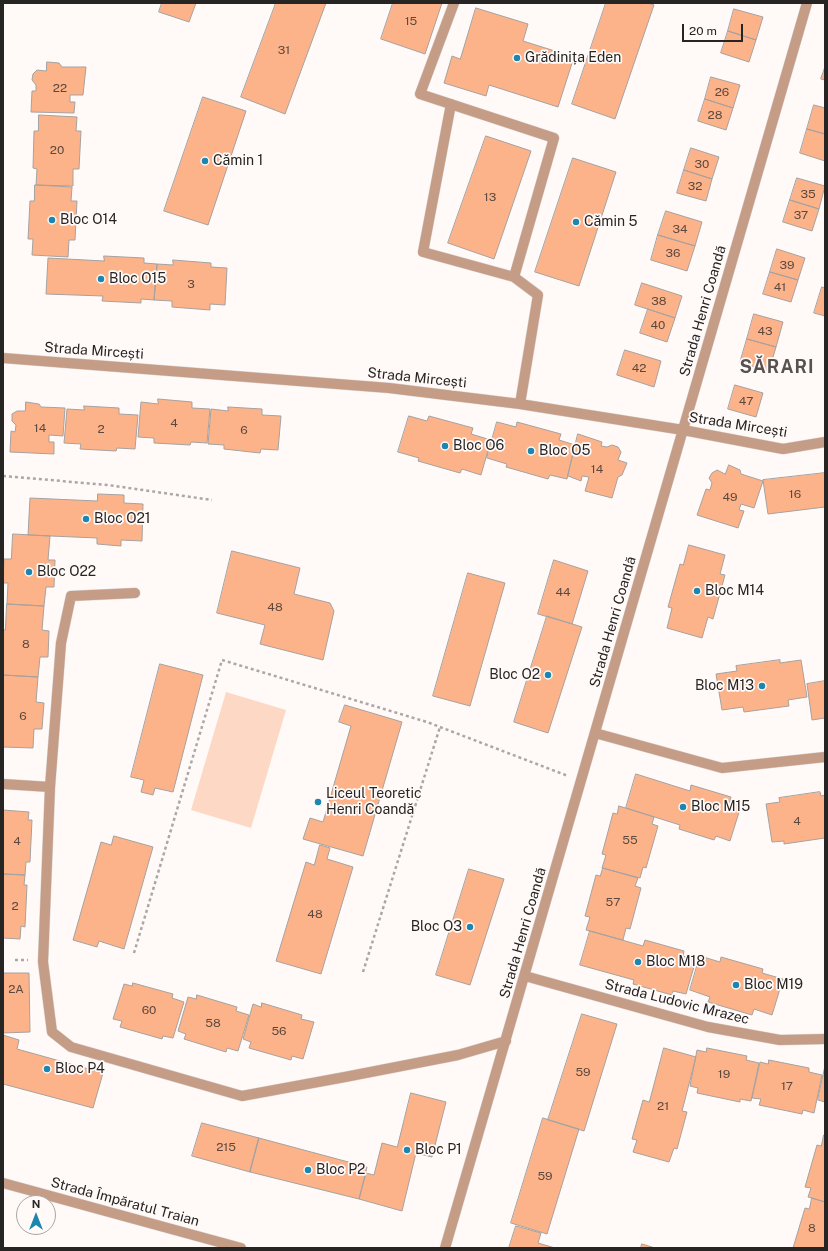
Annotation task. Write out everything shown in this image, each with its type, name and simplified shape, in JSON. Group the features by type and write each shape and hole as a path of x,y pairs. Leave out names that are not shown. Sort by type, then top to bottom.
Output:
{"street":[{"path":"454,3 420,94 554,138 514,277"},
{"name":"Strada Henri Coandă","path":"445,1248 807,3"},
{"path":"451,104 423,252 514,277 538,295 520,404"},
{"name":"Strada Mircești","path":"3,358 389,388 520,404 683,430 783,449 825,442"},
{"path":"135,593 71,596 61,643 50,787 43,962 52,1032 71,1046 242,1096 344,1078 458,1055 506,1041"},
{"path":"595,732 722,768 825,757"},
{"path":"3,784 50,787"},
{"name":"Strada Ludovic Mrazec","path":"524,976 708,1028 780,1040 825,1039"},
{"name":"Strada Împăratul Traian","path":"3,1183 241,1248"}],"path":[{"path":"3,476 108,485 212,500"},
{"path":"134,953 222,660 427,722 541,767 581,781"},
{"path":"363,972 440,727"}],"shaded area":[{"path":"226,692 286,710 251,828 191,810"}],"building":[{"path":"162,3 196,3 189,22 159,12"},
{"path":"276,3 326,3 285,114 241,97"},
{"path":"393,3 442,3 425,54 381,39"},
{"path":"606,3 648,3 654,5 615,119 572,104"},
{"name":"Grădinița Eden","path":"476,8 528,24 523,41 574,57 558,107 489,85 486,96 444,83 452,56 460,59"},
{"path":"734,9 763,17 756,40 728,31"},
{"path":"728,31 756,40 749,62 721,53"},
{"path":"47,62 59,63 62,67 86,67 83,95 70,95 70,102 75,102 74,113 31,112 32,91 36,91 36,85 32,80 33,74 37,70 46,71"},
{"path":"825,67 825,80 821,79"},
{"path":"711,77 740,85 733,108 705,99"},
{"name":"Cămin 1","path":"203,97 246,111 208,225 164,211"},
{"path":"705,99 733,108 726,130 698,121"},
{"path":"814,105 825,108 825,134 807,129"},
{"path":"39,115 77,117 76,131 81,131 79,169 73,169 73,186 36,185 37,169 33,168 34,131 38,131"},
{"path":"807,129 825,134 825,161 800,153"},
{"path":"486,136 531,151 494,259 448,243"},
{"path":"691,148 719,157 712,179 684,170"},
{"name":"Cămin 5","path":"573,158 616,172 579,286 535,272"},
{"path":"684,170 712,179 706,201 677,193"},
{"path":"797,178 825,186 819,209 790,200"},
{"name":"Bloc O14","path":"35,185 72,187 71,201 77,201 75,240 69,240 68,257 32,255 33,239 28,239 30,201 34,201"},
{"path":"790,200 819,209 812,231 783,222"},
{"path":"666,211 702,222 695,246 658,235"},
{"path":"658,235 695,246 687,271 651,260"},
{"path":"777,249 805,258 798,280 770,272"},
{"name":"Bloc O15","path":"104,256 144,258 144,263 157,264 154,300 141,299 141,303 102,301 103,296 46,294 48,258 104,261"},
{"path":"173,260 211,263 211,267 227,268 225,305 210,304 210,310 172,307 172,301 154,300 157,264 173,265"},
{"path":"770,272 798,280 791,302 763,294"},
{"path":"642,283 682,296 675,318 635,305"},
{"path":"822,287 825,288 825,316 814,313"},
{"path":"648,309 675,318 667,342 640,333"},
{"path":"754,314 783,322 776,347 747,339"},
{"path":"747,339 776,347 769,371 740,363"},
{"path":"625,350 661,361 654,387 617,375"},
{"path":"735,385 763,393 756,417 728,409"},
{"path":"158,399 192,402 192,408 210,409 207,443 191,442 190,445 154,443 154,438 138,437 141,402 158,404"},
{"path":"26,402 39,404 41,407 65,408 63,436 49,435 49,442 54,442 54,454 10,452 11,431 15,432 16,425 12,421 12,414 17,411 25,411"},
{"path":"84,406 119,408 119,414 138,415 135,449 117,448 116,451 80,449 81,444 64,443 67,409 84,410"},
{"path":"228,407 262,409 262,415 281,416 278,450 261,449 260,453 224,449 224,445 208,444 211,409 228,411"},
{"name":"Bloc O6","path":"409,416 427,421 429,416 473,428 471,434 491,440 481,475 462,469 460,473 418,461 419,458 398,452"},
{"name":"Bloc O5","path":"497,422 516,427 517,422 561,434 559,440 575,445 567,479 550,475 548,479 506,467 507,464 487,458"},
{"path":"578,434 602,442 601,446 607,447 612,445 618,447 621,452 618,460 627,463 622,475 618,477 612,498 585,491 589,477 582,476 581,481 568,476"},
{"path":"729,465 740,470 741,474 763,481 754,508 741,504 739,510 744,511 738,528 697,515 706,489 710,490 712,483 709,478 712,473 717,470 725,474"},
{"path":"825,473 825,507 768,514 763,480"},
{"name":"Bloc O21","path":"98,494 124,495 124,503 143,504 142,541 121,540 121,546 97,544 97,538 28,535 30,498 97,501"},
{"name":"Bloc O22","path":"13,534 50,536 48,560 55,560 54,587 46,587 44,606 7,604 8,583 3,583 4,559 11,559"},
{"name":"Bloc M14","path":"689,545 725,555 720,574 725,575 713,619 708,617 702,638 667,628 672,608 668,607 680,564 683,565"},
{"path":"232,551 300,568 294,594 330,603 334,611 323,660 260,644 265,625 217,613"},
{"path":"554,560 588,571 572,624 538,614"},
{"path":"468,573 505,583 470,706 433,696"},
{"path":"7,604 44,606 42,630 49,631 48,657 40,657 38,677 3,675 3,630 5,630"},
{"name":"Bloc O2","path":"547,616 582,627 548,733 514,722"},
{"name":"Bloc M13","path":"780,660 780,663 801,660 807,697 788,700 789,706 744,712 743,707 722,710 716,674 737,671 736,666"},
{"path":"160,664 203,675 173,792 155,788 153,795 141,792 144,780 131,777"},
{"path":"3,675 38,677 36,702 44,703 42,729 34,729 33,748 3,747"},
{"path":"825,681 825,718 812,720 807,684"},
{"path":"345,705 402,722 363,856 303,839 310,818 323,822 351,726 339,722"},
{"name":"Bloc M15","path":"636,774 690,791 691,785 731,797 730,802 741,806 730,841 716,836 714,840 679,829 680,825 626,808"},
{"path":"820,792 821,796 825,795 825,838 784,844 784,841 772,842 766,804 780,802 779,798"},
{"path":"619,806 654,817 652,824 658,826 646,868 643,867 640,878 602,868 606,855 602,854 613,813 617,814"},
{"path":"3,810 29,812 28,820 32,820 30,862 26,862 25,875 3,874"},
{"path":"114,836 153,847 124,949 99,941 97,947 73,940 101,842 111,845"},
{"path":"320,845 330,848 327,859 353,867 321,974 276,961 306,862 314,865"},
{"path":"603,868 638,878 635,886 641,888 630,929 626,928 623,940 586,930 590,917 585,916 596,875 600,876"},
{"name":"Bloc O3","path":"469,869 504,879 470,985 436,975"},
{"path":"3,874 25,875 24,885 27,885 25,927 21,926 20,939 3,938"},
{"name":"Bloc M18","path":"590,931 643,946 645,940 684,951 683,956 696,960 686,994 673,991 672,995 633,984 634,980 580,965"},
{"name":"Bloc M19","path":"700,956 720,962 721,957 763,969 762,973 783,979 772,1015 754,1009 752,1015 708,1002 710,997 690,990"},
{"name":"Bloc P4","path":"3,973 29,973 30,1032 3,1033"},
{"path":"133,983 173,994 172,998 184,1002 173,1038 163,1036 162,1039 120,1027 122,1021 113,1019 124,984 132,986"},
{"path":"197,995 237,1007 236,1011 249,1015 238,1051 227,1048 226,1052 184,1039 186,1034 178,1031 188,997 196,999"},
{"path":"262,1003 302,1015 301,1019 314,1022 303,1059 292,1056 291,1060 249,1048 251,1042 243,1039 253,1004 261,1007"},
{"path":"582,1014 617,1024 584,1131 548,1120"},
{"name":"Bloc P4","path":"3,1035 19,1040 17,1049 103,1073 93,1108 3,1084"},
{"path":"664,1048 696,1057 682,1111 687,1112 677,1149 674,1148 669,1162 633,1152 637,1140 632,1139 643,1100 649,1102"},
{"path":"707,1048 747,1056 746,1060 759,1063 751,1101 740,1099 740,1102 697,1093 698,1088 690,1086 697,1050 706,1052"},
{"path":"769,1060 809,1068 809,1072 822,1075 814,1113 803,1110 802,1114 759,1105 761,1099 752,1098 760,1062 768,1064"},
{"path":"825,1066 825,1102 818,1100"},
{"name":"Bloc P1","path":"411,1093 446,1102 432,1157 416,1153 402,1211 359,1199 366,1173 374,1175 382,1143 397,1147"},
{"path":"543,1118 579,1129 547,1234 511,1223"},
{"path":"202,1123 259,1138 250,1172 192,1156"},
{"path":"824,1135 825,1202 808,1197 811,1188 805,1187 817,1145 821,1146"},
{"name":"Bloc P2","path":"259,1138 367,1167 359,1199 250,1172"},
{"path":"812,1198 825,1202 825,1248 793,1248 805,1208 809,1209"},
{"path":"516,1226 541,1233 538,1243 555,1248 509,1248"},
{"path":"642,1244 655,1248 641,1248"}],"place":[{"name":"Grădinița Eden","path":"517,58"},
{"name":"Cămin 1","path":"205,161"},
{"name":"Bloc O14","path":"52,220"},
{"name":"Cămin 5","path":"576,222"},
{"name":"Bloc O15","path":"101,279"},
{"name":"Bloc O6","path":"445,446"},
{"name":"Bloc O5","path":"531,451"},
{"name":"Bloc O21","path":"86,519"},
{"name":"Bloc O22","path":"29,572"},
{"name":"Bloc M14","path":"697,591"},
{"name":"Bloc O2","path":"548,675"},
{"name":"Bloc M13","path":"762,686"},
{"name":"Liceul Teoretic Henri Coandă","path":"318,802"},
{"name":"Bloc M15","path":"683,807"},
{"name":"Bloc O3","path":"470,927"},
{"name":"Bloc M18","path":"638,962"},
{"name":"Bloc M19","path":"736,985"},
{"name":"Bloc P4","path":"47,1069"},
{"name":"Bloc P1","path":"407,1150"},
{"name":"Bloc P2","path":"308,1170"}],"district":[{"name":"SĂRARI","path":"777,367"}]}
